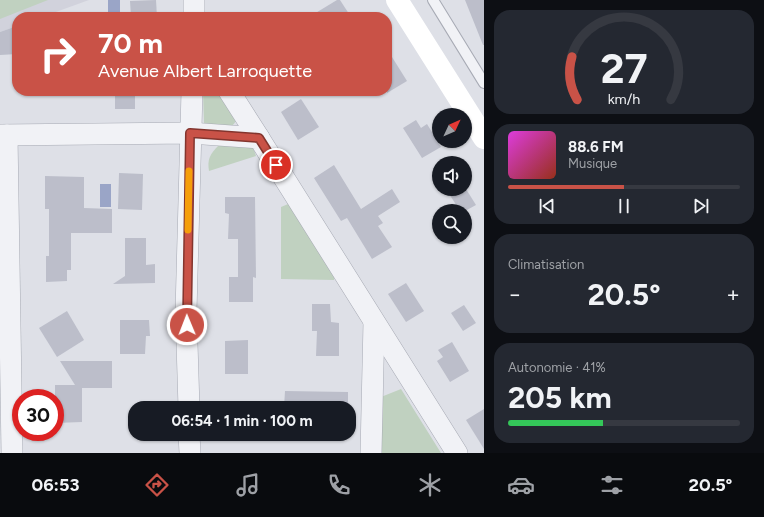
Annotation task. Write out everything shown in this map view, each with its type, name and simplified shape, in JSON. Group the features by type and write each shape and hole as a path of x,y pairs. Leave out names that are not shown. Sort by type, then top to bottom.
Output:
{"street":[{"path":"194,0 194,12"},
{"path":"397,0 484,138"},
{"path":"189,401 186,312 192,96"},
{"path":"232,96 457,453"},
{"path":"12,453 4,135 190,133 259,138"},
{"path":"371,453 374,322"},
{"path":"190,441 190,453"}],"lane":[{"path":"433,0 484,83"}],"shaded area":[{"path":"0,0 89,0 56,12 12,12 12,28 0,32"}],"green space":[{"path":"0,0 48,0 18,12 12,12 12,14 0,19"},
{"path":"203,96 225,96 237,120 232,126 204,124"},
{"path":"219,145 253,147 256,156 209,171 208,163 210,157"},
{"path":"293,202 335,271 334,280 281,279 281,207"},
{"path":"401,389 441,453 381,453 381,397"}],"water":[{"path":"108,0 120,0 120,12 108,12"},
{"path":"100,184 111,184 111,207 100,207"}],"building":[{"path":"156,0 157,12 131,12 130,1"},
{"path":"337,0 340,0 348,12 317,12"},
{"path":"465,0 484,0 484,45 483,45"},
{"path":"12,28 12,54 0,55 0,32"},
{"path":"392,57 407,81 392,90"},
{"path":"115,96 135,96 135,109 115,109"},
{"path":"301,99 319,127 298,140 281,112"},
{"path":"416,120 421,128 427,124 432,132 432,148 439,148 422,158 403,128"},
{"path":"334,165 361,209 392,189 400,202 378,216 383,223 378,226 392,247 372,259 347,218 341,221 314,178"},
{"path":"119,173 143,174 142,210 118,209"},
{"path":"45,176 84,177 84,208 112,209 112,233 71,233 71,270 67,270 67,281 46,282 46,256 49,256 49,209 45,209"},
{"path":"450,196 470,196 476,205 472,207 472,204 456,204"},
{"path":"225,197 255,197 256,278 253,277 253,302 229,302 229,277 238,277 238,239 228,239 229,214 225,213"},
{"path":"125,238 146,238 146,265 155,264 155,283 113,284 125,276"},
{"path":"406,283 424,311 406,322 388,294"},
{"path":"312,304 330,304 331,322 339,323 339,356 316,356 317,331 312,331"},
{"path":"464,305 476,323 463,331 451,313"},
{"path":"67,311 84,340 57,357 39,328"},
{"path":"120,320 149,320 150,336 146,336 145,354 120,354"},
{"path":"248,340 248,374 225,374 225,341"},
{"path":"452,342 469,371 450,382 437,361 443,357 438,350"},
{"path":"60,361 112,361 112,388 82,388 82,422 64,423 64,389 55,389 55,385 75,385"},
{"path":"285,391 348,392 348,401 284,401"},
{"path":"484,409 484,449 466,420"}],"slow traffic":[{"path":"188,230 189,171"}],"route":[{"path":"187,325 186,312 190,133 259,138 276,165"}]}
